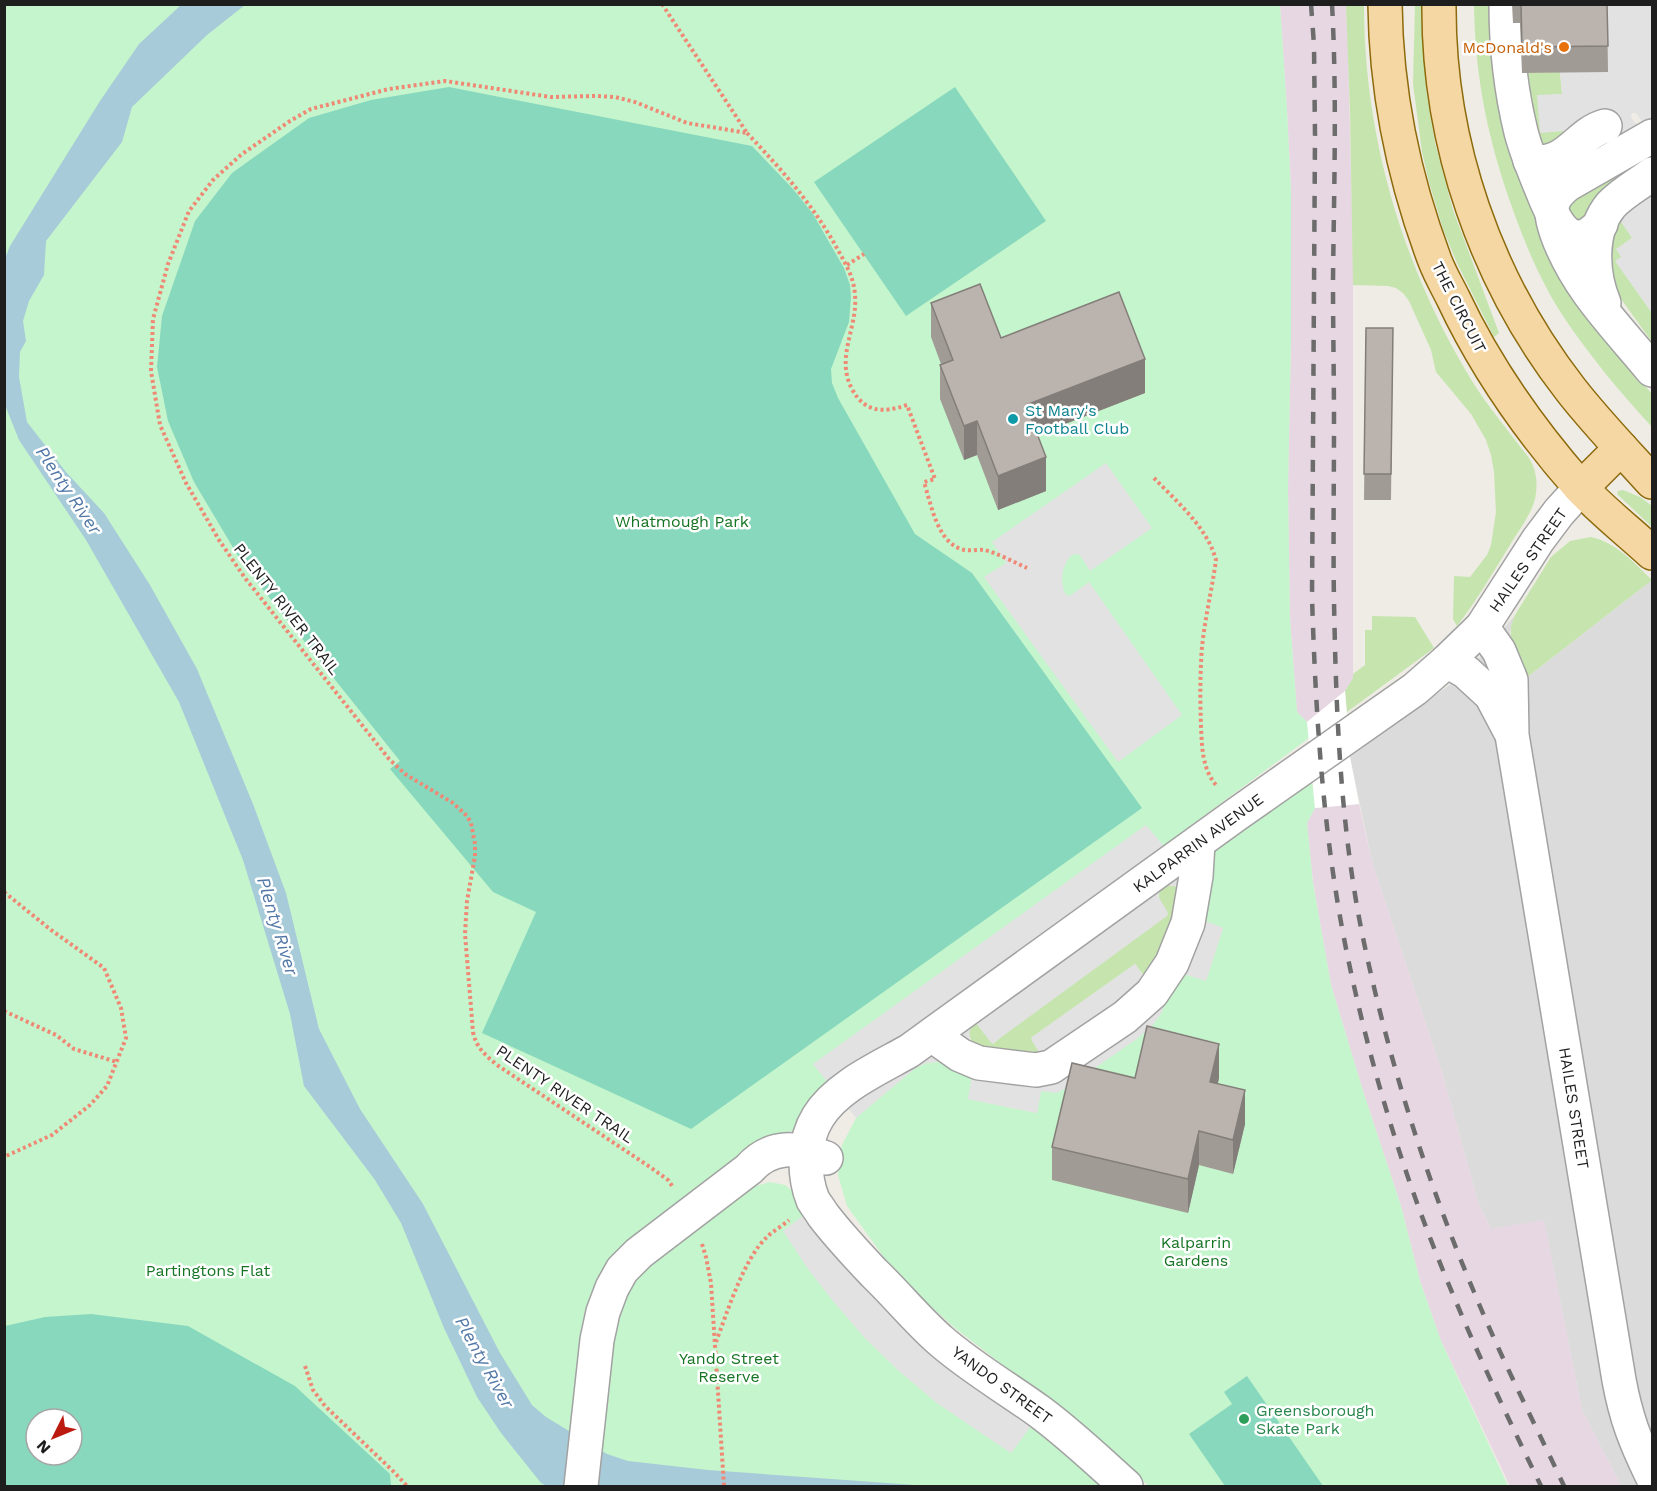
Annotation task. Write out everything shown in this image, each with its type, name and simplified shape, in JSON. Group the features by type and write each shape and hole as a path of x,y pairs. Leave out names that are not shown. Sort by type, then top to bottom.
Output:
{"main road":[{"name":"THE CIRCUIT","path":"1384,4 1385,41 1401,149 1416,206 1436,263 1463,320 1491,369 1552,454 1581,488 1653,553"},
{"path":"1439,4 1444,84 1453,141 1468,196 1488,251 1514,303 1571,391 1653,482"},
{"path":"1581,488 1621,448"}],"street":[{"path":"1506,4 1509,60 1515,104 1530,160 1552,213 1563,230 1577,237 1586,235 1601,224"},
{"path":"1530,160 1546,161 1565,154 1590,132 1605,126"},
{"path":"1653,136 1560,190 1554,200 1552,213 1561,244 1578,278 1595,302 1653,370"},
{"path":"1624,335 1605,306 1597,279 1595,261 1597,237 1601,224 1612,205 1653,174"},
{"name":"HAILES STREET","path":"1581,488 1538,540 1482,627 1499,651 1511,680 1512,735 1625,1412 1653,1476"},
{"name":"KALPARRIN AVENUE","path":"814,1160 831,1141 845,1119 921,1043 1237,814 1415,689 1482,627"},
{"name":"HAILES STREET","path":"1447,661 1466,672 1491,695 1512,735"},
{"path":"921,1043 960,1054 979,1063 1036,1070 1051,1067 1125,1017 1152,993 1172,963 1188,923 1196,876 1198,843"},
{"path":"581,1486 597,1340 603,1312 622,1270 639,1253 749,1169 757,1160 779,1150 814,1160"},
{"name":"YANDO STREET","path":"814,1160 807,1179 814,1202 838,1236 942,1341 977,1369 1040,1412 1080,1444 1126,1486"},
{"name":"YANDO STREET","path":"814,1160 881,1280"}],"path":[{"path":"662,4 747,133 810,205 846,265 854,283 855,296 854,319 845,362 847,378 865,405 873,409 894,410 907,405 935,478 924,482 935,516 946,538 961,549 988,551 1027,568"},
{"name":"PLENTY RIVER TRAIL","path":"724,1486 711,1283 699,1234 690,1214 668,1180 496,1065 480,1048 473,1032 465,934 466,901 475,856 471,823 453,803 405,774 389,759 245,578 219,540 186,483 160,425 152,371 153,320 168,264 189,211 213,180 242,154 311,109 389,89 445,81 551,97 615,97 635,102 687,123 747,133"},
{"path":"846,265 864,254"},
{"path":"1154,477 1204,533 1213,548 1216,560 1202,645 1199,694 1202,746 1205,765 1212,782 1224,793 1237,814"},
{"path":"4,892 51,930 104,968 121,1008 126,1038 107,1086 83,1112 52,1135 4,1157"},
{"path":"4,1011 56,1035 74,1049 117,1062"},
{"path":"715,1344 742,1274 756,1250 766,1238 814,1202"},
{"path":"305,1366 313,1390 325,1406 407,1486"}],"shaded area":[{"path":"1280,5 1346,5 1348,53 1353,250 1353,678 1345,691 1307,722 1297,712 1290,619 1288,488 1291,191"},
{"path":"1607,5 1652,5 1652,122 1646,127 1636,113 1632,113 1631,117 1639,128 1604,148 1602,145 1571,138 1565,131 1540,133 1537,95 1562,94 1560,72"},
{"path":"1652,190 1652,313 1615,261 1621,257 1616,249 1632,238 1617,216"},
{"path":"1106,463 1152,528 1090,571 1080,555 1072,555 1063,570 1064,592 1068,596 1071,595 1089,582 1182,715 1118,762 984,577 1006,563 992,542"},
{"path":"1652,580 1652,1486 1621,1486 1582,1410 1544,1221 1491,1229 1478,1202 1443,1076 1372,862 1350,757 1455,681 1473,665 1515,615 1510,633 1526,678"},
{"path":"1359,804 1372,862 1443,1076 1478,1202 1491,1229 1544,1220 1582,1410 1621,1486 1510,1486 1441,1341 1420,1281 1401,1206 1331,985 1313,882 1307,823 1315,808"},
{"path":"1146,825 1206,896 1203,920 1223,928 1206,981 1178,972 1161,1014 1152,1026 1065,1089 1056,1093 1041,1091 1037,1113 968,1099 972,1075 938,1062 926,1063 914,1069 856,1118 813,1064","holes":["1175,886 1178,889 1177,910 1149,975 1145,977 1135,964 1032,1037 1038,1054 977,1047 971,1042 969,1033 973,1024 976,1023 992,1044 1167,916 1167,911 1158,896 1162,888"]},
{"path":"809,1211 853,1273 907,1333 968,1384 1030,1427 1011,1453 937,1403 898,1370 864,1337 834,1302 808,1269 783,1231"}],"green space":[{"name":"Whatmough Park","path":"4,5 1280,5 1291,191 1288,488 1290,619 1297,712 1307,722 1309,738 1163,846 1145,826 814,1064 832,1088 799,1120 793,1130 758,1145 731,1163 636,1234 617,1251 600,1274 581,1328 566,1472 611,1347 620,1310 631,1286 644,1267 752,1187 770,1182 785,1185 794,1192 809,1211 808,1269 864,1337 898,1370 937,1403 1011,1453 1030,1427 1069,1453 1102,1486 5,1486"},
{"path":"1346,5 1364,5 1371,104 1380,152 1392,200 1426,293 1472,381 1529,458 1536,478 1535,499 1528,515 1479,595 1457,626 1453,619 1454,576 1470,577 1487,555 1491,545 1496,512 1491,455 1486,440 1471,414 1436,372 1431,350 1409,301 1403,293 1388,286 1353,285"},
{"path":"1415,5 1424,5 1426,89 1435,143 1453,210 1499,333 1494,337 1457,263 1443,229 1429,182 1422,152 1413,84"},
{"path":"1474,5 1496,5 1496,17 1616,352 1652,394 1652,427 1604,372 1571,328 1546,288 1528,250 1496,159 1484,109 1477,58"},
{"path":"1560,72 1562,94 1537,96 1571,138 1542,150 1522,73"},
{"path":"449,87 752,146 793,189 813,214 844,268 850,285 849,322 831,369 832,383 838,398 915,534 972,573 1142,808 691,1129 482,1033 536,912 493,892 390,769 400,761 244,566 194,482 168,421 157,367 162,316 195,221 232,173 309,118 371,100"},
{"path":"955,87 1046,221 906,316 814,182"},
{"path":"1622,167 1631,171 1589,217 1576,222 1566,206 1568,201"},
{"path":"1618,211 1632,238 1617,249 1622,257 1616,262 1652,313 1652,342 1616,292 1606,268"},
{"path":"1623,490 1640,497 1652,506 1652,527 1617,494 1618,491"},
{"path":"1591,537 1617,548 1652,580 1526,678 1511,640 1511,626 1515,615 1551,557 1570,541"},
{"path":"1372,616 1415,617 1434,648 1347,712 1345,691 1353,674 1365,665 1365,630 1372,630"},
{"name":"Kalparrin Gardens","path":"1312,780 1315,808 1307,823 1313,883 1331,985 1401,1206 1420,1281 1441,1341 1508,1486 1149,1486 1087,1430 955,1328 916,1293 883,1256 847,1206 838,1175 842,1145 856,1118 914,1069 926,1063 938,1062 950,1065 973,1075 968,1099 1037,1113 1041,1091 1047,1091 1178,972 1206,981 1223,928 1203,920 1210,861 1215,851"},
{"path":"1172,885 1178,889 1177,910 1149,975 1145,977 1135,964 1031,1038 1038,1054 977,1047 974,1044 969,1035 973,1025 976,1023 993,1044 1159,899 1159,892 1162,888"},
{"path":"91,1314 188,1326 295,1386 390,1474 391,1486 5,1486 5,1326 45,1317"},
{"name":"Greensborough Skate Park","path":"1247,1376 1323,1486 1225,1486 1189,1434 1232,1404 1224,1392"}],"water":[{"name":"Plenty River","path":"181,5 245,5 207,35 132,107 122,142 46,241 44,275 29,301 23,321 26,341 20,352 19,377 27,422 66,472 104,513 150,585 197,669 253,804 286,893 319,1029 360,1109 423,1204 500,1353 532,1405 546,1417 607,1454 628,1461 708,1470 929,1486 547,1486 541,1483 501,1433 477,1397 444,1328 401,1223 375,1180 304,1086 290,1014 243,860 179,702 86,540 19,440 5,405 4,261 10,246 100,101 139,44"}],"pier":[{"path":"1345,691 1350,757 1359,804 1315,808 1307,722"}],"building":[{"path":"1521,4 1607,4 1608,46 1522,47"},
{"name":"St Mary's Football Club","path":"980,284 1001,338 1119,292 1145,359 1026,405 1046,457 998,476 977,421 964,426 940,365 953,360 931,303"},
{"path":"1366,328 1393,328 1391,474 1364,474"},
{"path":"1147,1026 1219,1044 1210,1082 1245,1090 1233,1140 1199,1131 1188,1179 1052,1147 1072,1063 1135,1078"}],"railway":[{"path":"1311,4 1315,135 1312,597 1319,741 1334,883 1352,977 1368,1042 1406,1172 1455,1299 1541,1486"},
{"path":"1332,4 1335,108 1333,280 1335,642 1340,765 1354,888 1382,1021 1423,1159 1484,1317 1564,1486"}],"place":[{"name":"McDonald's","path":"1564,47"},
{"name":"St Mary's Football Club","path":"1013,419"},
{"name":"Greensborough Skate Park","path":"1244,1419"}],"park label":[{"name":"Partingtons Flat","path":"208,1270"},
{"name":"Yando Street Reserve","path":"729,1367"}]}
